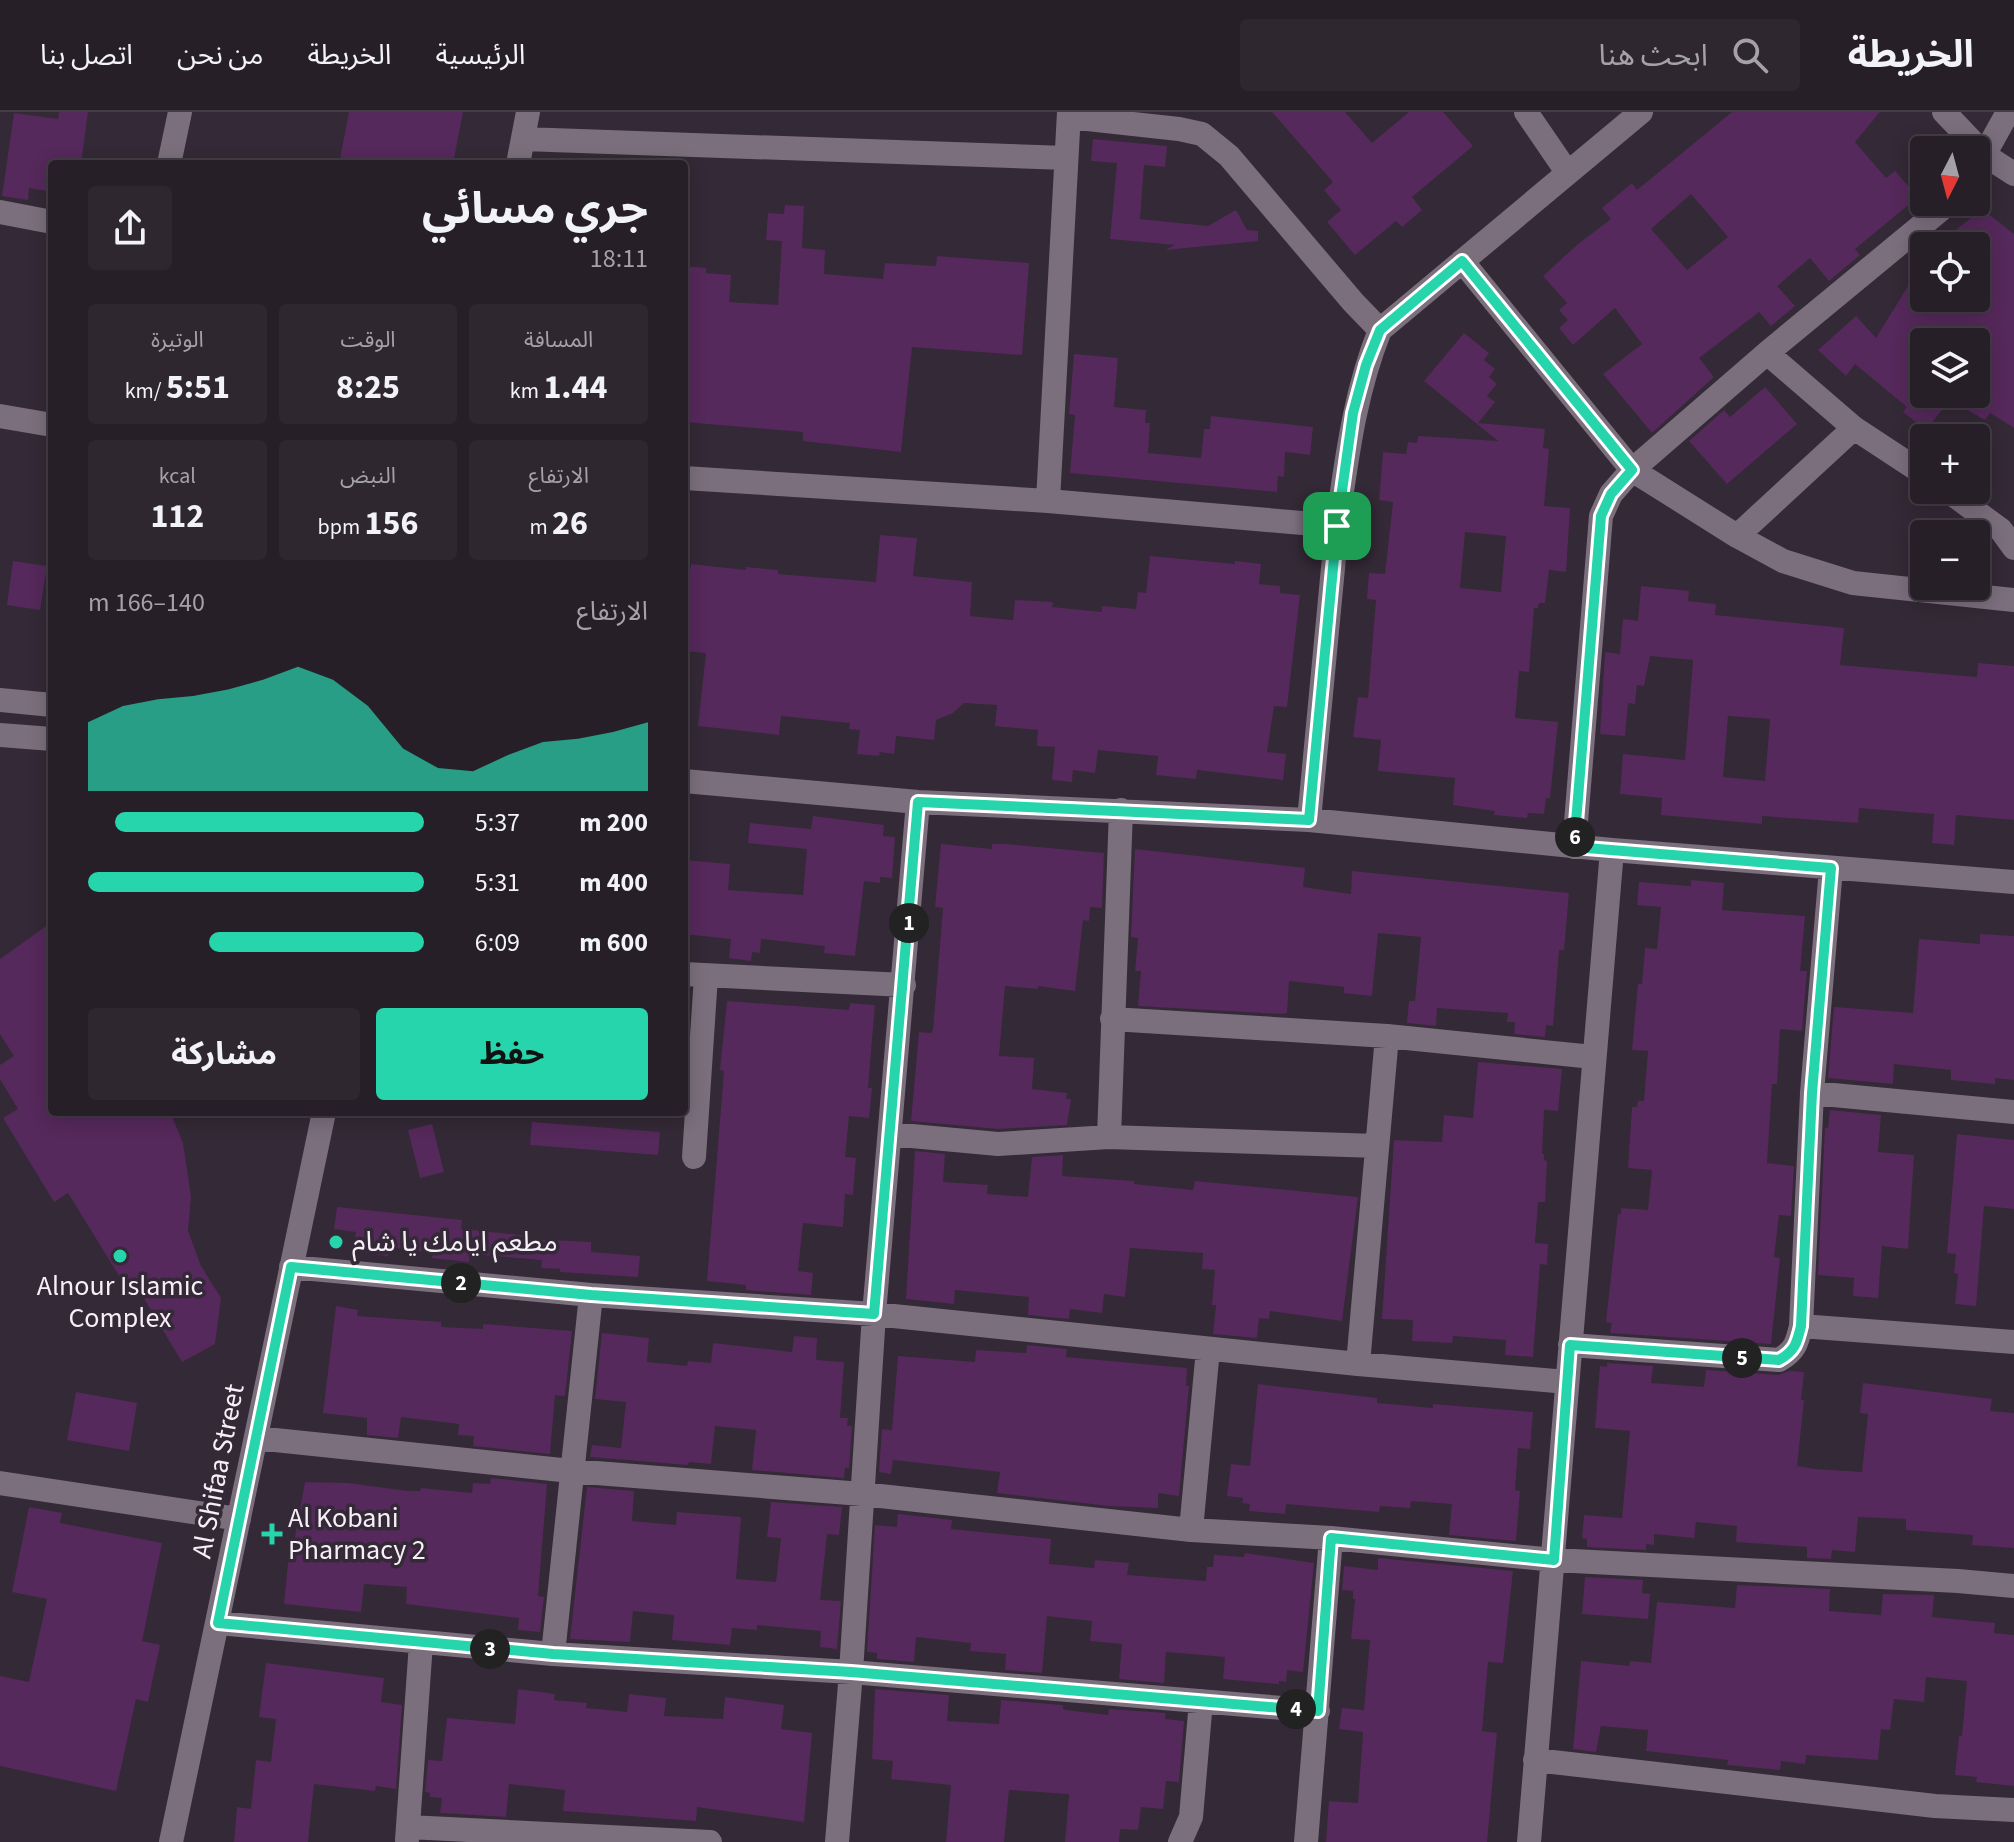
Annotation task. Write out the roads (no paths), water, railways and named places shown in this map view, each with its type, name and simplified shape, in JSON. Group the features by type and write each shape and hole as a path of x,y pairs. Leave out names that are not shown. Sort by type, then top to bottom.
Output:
{"street":[{"path":"170,160 180,112"},
{"path":"519,160 528,112"},
{"path":"1526,112 1567,172"},
{"path":"1309,820 1337,526 1353,413 1366,365 1380,330 1641,112"},
{"path":"1944,112 1961,136"},
{"path":"1990,146 2008,112"},
{"path":"1048,501 1069,114 1202,134 1229,156 1380,330"},
{"path":"523,139 1066,158"},
{"path":"1990,166 2014,174"},
{"path":"0,212 48,221"},
{"path":"1574,847 1601,516 1611,494 1632,470 1767,353 1933,216"},
{"path":"1462,261 1632,470 1737,536 1783,561 1853,583 2014,600"},
{"path":"1767,353 1854,428 1910,465"},
{"path":"0,416 48,424"},
{"path":"1737,536 1854,428"},
{"path":"688,478 1048,501 1337,526"},
{"path":"1966,504 2001,530 2014,548"},
{"path":"0,700 48,705"},
{"path":"0,735 48,739"},
{"path":"688,781 918,802 1309,820 1574,847 2014,882"},
{"path":"837,1842 874,1314 918,802"},
{"path":"1109,1137 1121,810"},
{"path":"1529,1842 1612,850"},
{"path":"1570,1345 1779,1360 1796,1347 1801,1326 1812,1093 1831,868"},
{"path":"694,1157 695,975 904,985"},
{"path":"1112,1019 1387,1036 1593,1057"},
{"path":"1358,1364 1387,1036"},
{"path":"1812,1093 2014,1112"},
{"name":"Al Shifaa Street","path":"171,1842 323,1116"},
{"path":"890,1134 998,1144 1109,1137 1377,1146"},
{"path":"291,1267 591,1295 874,1314 1358,1364 1567,1382"},
{"path":"553,1654 591,1295"},
{"path":"1801,1326 2014,1342"},
{"path":"1191,1530 1208,1349"},
{"path":"256,1438 571,1471 862,1494 1191,1530 1331,1538 1554,1560 2014,1586"},
{"path":"0,1483 239,1519"},
{"path":"1306,1842 1331,1538"},
{"path":"218,1623 553,1654 851,1672 1318,1711"},
{"path":"421,1643 407,1834 710,1842"},
{"path":"1180,1842 1191,1817 1201,1701"},
{"path":"1535,1760 1935,1806 2014,1810"}],"place":[{"name":"مطعم ايامك يا شام","path":"336,1242"},
{"name":"Alnour Islamic Complex","path":"120,1256"},
{"name":"Al Kobani Pharmacy 2","path":"272,1534"}]}
